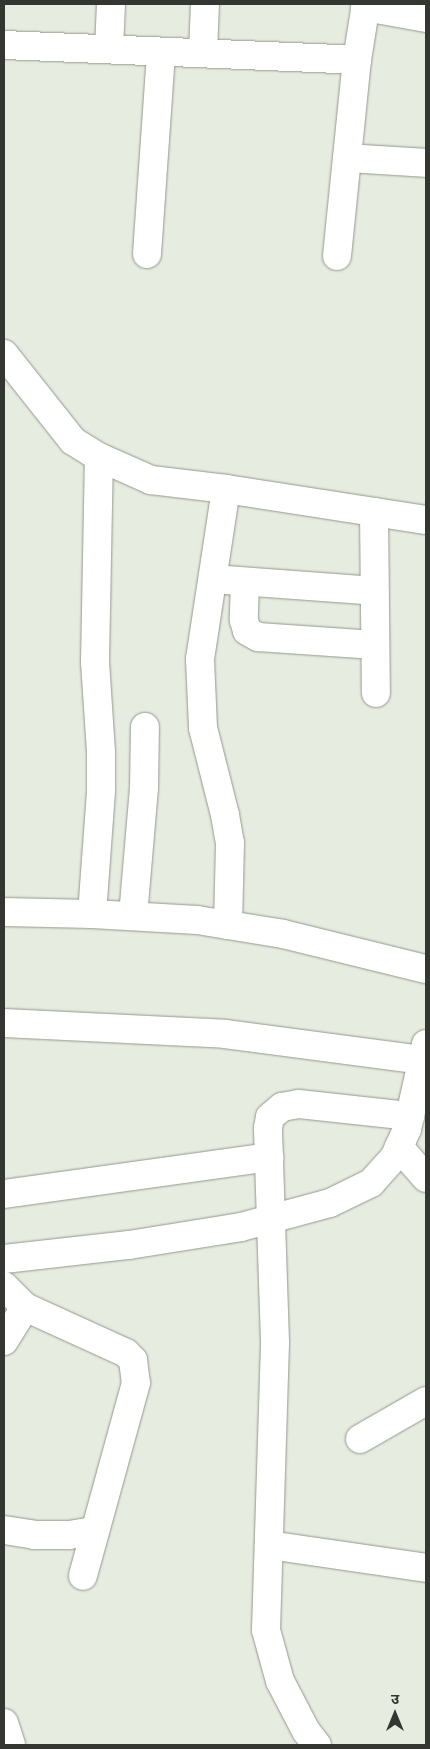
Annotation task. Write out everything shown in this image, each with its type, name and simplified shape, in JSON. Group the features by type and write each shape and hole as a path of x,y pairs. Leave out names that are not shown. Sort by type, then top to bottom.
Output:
{"street":[{"path":"109,49 111,4"},
{"path":"203,53 205,4"},
{"path":"337,256 357,60 366,6 426,18"},
{"path":"4,45 357,60"},
{"path":"147,254 161,52"},
{"path":"347,158 426,163"},
{"path":"4,354 73,441 99,457 151,480 226,489 426,520"},
{"path":"92,914 101,790 101,752 95,662 99,457"},
{"path":"226,489 200,659 203,728 230,842 228,926"},
{"path":"374,512 376,693"},
{"path":"212,580 375,591"},
{"path":"245,582 244,620 246,631 258,637 375,645"},
{"path":"133,916 144,780 145,727"},
{"path":"4,912 92,914 197,920 283,934 426,969"},
{"path":"4,1023 225,1034 423,1067 410,1116 395,1156 372,1183 330,1203 241,1227 130,1245 4,1259"},
{"path":"317,1745 306,1731 280,1681 266,1630 275,1342 268,1128 270,1117 282,1107 299,1104 410,1116"},
{"path":"399,1147 426,1178"},
{"path":"4,1194 269,1157"},
{"path":"4,1286 25,1307 126,1354 133,1360 136,1384 83,1576"},
{"path":"4,1342 25,1307"},
{"path":"360,1439 426,1401"},
{"path":"4,1530 34,1535 69,1536 95,1531"},
{"path":"269,1545 426,1568"},
{"path":"4,1723 11,1745"}]}
